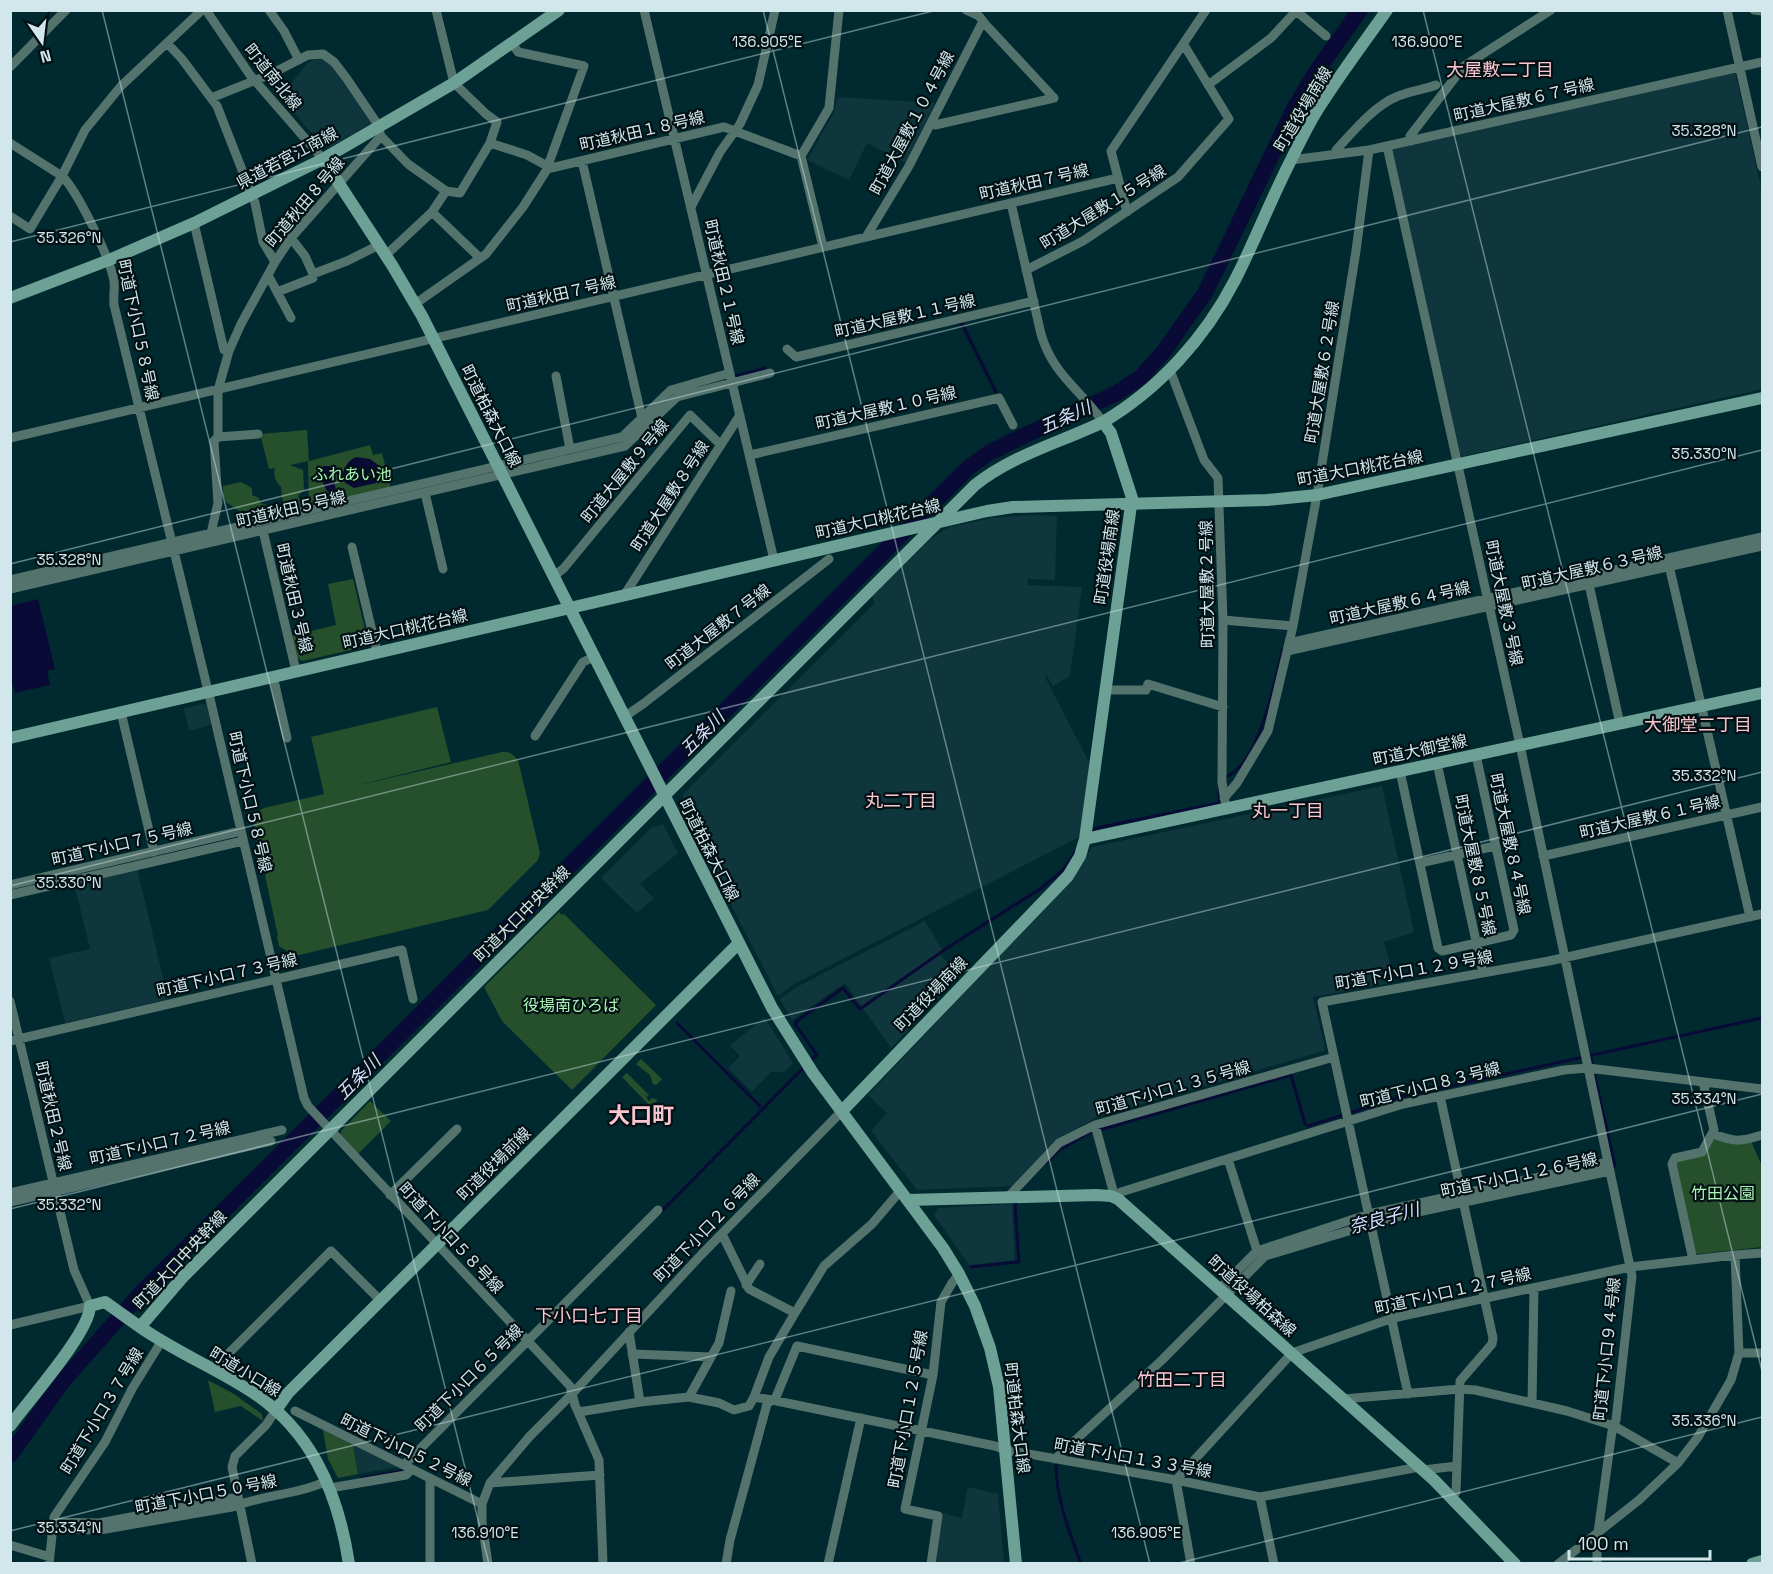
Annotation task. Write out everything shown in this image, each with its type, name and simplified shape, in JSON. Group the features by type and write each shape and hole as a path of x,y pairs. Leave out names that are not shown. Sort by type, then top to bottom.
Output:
{"street":[{"path":"10,216 30,229 62,176 85,130 121,86 204,10"},
{"name":"町道南北線","path":"204,10 255,81 323,159"},
{"path":"269,10 284,31 299,60"},
{"path":"211,98 255,81 311,54 323,54 334,62 380,132 408,164 446,191 460,193 490,143 497,122 454,83 436,10"},
{"name":"県道若宮江南線","path":"10,298 109,260 194,223 380,132 559,10"},
{"name":"町道秋田２１号線","path":"644,10 774,560"},
{"path":"691,207 720,152 740,124 758,86 775,10"},
{"path":"823,247 801,156 829,108 839,10"},
{"path":"931,123 935,125 1054,98 980,16 966,10"},
{"path":"1127,212 1112,151 1206,10"},
{"name":"町道役場南線","path":"842,1111 1068,876 1080,856 1085,839 1131,504 1131,491 1112,433 1103,422 1135,402 1170,370 1209,321 1234,281 1291,160 1322,102 1387,10"},
{"path":"1411,141 1410,136 1464,66 1551,10"},
{"path":"1727,10 1762,167"},
{"path":"1754,10 1762,11"},
{"path":"1208,85 1271,38 1296,11 1326,36"},
{"path":"10,67 60,12"},
{"name":"町道大屋敷１０４号線","path":"866,237 909,166 983,21"},
{"path":"167,43 182,59 217,106 252,195 263,242 274,262"},
{"path":"415,304 491,248 523,207 548,167 584,66 518,52 512,43"},
{"name":"町道大屋敷１５号線","path":"1026,270 1083,241 1178,177 1229,119 1184,45"},
{"name":"町道大屋敷６７号線","path":"1291,160 1369,150 1762,62"},
{"path":"1336,154 1335,150 1391,99 1436,85"},
{"name":"町道秋田１８号線","path":"548,167 724,127 801,156"},
{"name":"町道秋田８号線","path":"211,533 218,503 214,441 218,437 218,390 229,351 274,262 291,238 380,132"},
{"path":"10,143 62,176"},
{"path":"490,143 527,155 548,167"},
{"name":"町道大屋敷３号線","path":"1387,146 1459,465 1588,1068"},
{"name":"町道大屋敷６２号線","path":"1225,803 1268,730 1293,626 1317,495 1356,251 1369,150"},
{"name":"町道柏森大口線","path":"323,159 382,250 434,339 738,944 791,1041 904,1195 959,1275 977,1312 992,1356 1001,1403 1016,1563"},
{"path":"585,160 642,418"},
{"name":"町道下小口５８号線","path":"62,176 69,184 109,260 115,284 114,305 208,692 299,1083 308,1106 570,1386 596,1450 600,1475 603,1563"},
{"name":"町道秋田７号線","path":"10,438 1118,178"},
{"path":"313,274 382,250 432,213 446,191"},
{"path":"1011,203 1048,354 1054,365 1103,422"},
{"path":"432,213 480,258"},
{"path":"194,223 224,350 229,351"},
{"path":"277,292 314,278 305,256 291,238"},
{"path":"267,275 291,318"},
{"name":"町道大屋敷１１号線","path":"787,349 796,357 1034,301"},
{"name":"町道大屋敷２号線","path":"1170,370 1204,460 1217,474 1220,502 1223,620 1222,782 1225,803"},
{"name":"町道秋田５号線","path":"10,590 172,547 263,531 425,493 500,470 626,446 677,398 731,378 770,373"},
{"path":"556,376 570,449"},
{"path":"10,580 172,547 211,533 500,470 570,449 622,437 671,390 731,378"},
{"name":"町道大屋敷１０号線","path":"750,454 999,398 1013,425"},
{"name":"町道大口桃花台線","path":"10,738 1000,508 1220,502 1317,495 1762,398"},
{"name":"町道大屋敷９号線","path":"553,577 564,568 690,415 721,445"},
{"name":"町道大屋敷８号線","path":"625,594 740,415"},
{"name":"町道大口中央幹線","path":"90,1306 105,1302 137,1325 328,1127 661,792 932,524 993,471 1040,448 1103,422"},
{"path":"218,437 258,434"},
{"path":"425,493 443,569"},
{"name":"町道秋田３号線","path":"263,531 296,671"},
{"path":"1750,916 1668,563 1762,537"},
{"name":"町道大屋敷６３号線","path":"1288,647 1668,563 1762,546"},
{"path":"352,547 377,652"},
{"name":"町道大屋敷７号線","path":"624,717 829,559"},
{"path":"1588,581 1620,724"},
{"path":"1223,620 1293,626"},
{"path":"535,736 583,662 594,657"},
{"path":"273,676 287,738"},
{"path":"1106,690 1146,690 1148,684 1223,707"},
{"name":"町道大御堂線","path":"1085,839 1225,803 1400,771 1762,693"},
{"path":"121,712 154,852"},
{"name":"町道大屋敷８４号線","path":"1400,771 1438,948 1442,951 1510,935 1514,930 1476,755"},
{"name":"町道大屋敷８５号線","path":"1437,763 1483,973"},
{"name":"町道大屋敷６１号線","path":"1543,856 1762,807"},
{"path":"10,895 242,836"},
{"name":"町道下小口７５号線","path":"10,885 154,852 242,836"},
{"path":"1420,863 1495,846"},
{"name":"町道下小口１２９号線","path":"1408,1394 1322,1002 1565,958 1762,914"},
{"name":"町道役場前線","path":"276,1410 288,1393 380,1300 738,944"},
{"name":"町道下小口７３号線","path":"15,1040 402,950 413,999"},
{"name":"町道秋田２号線","path":"10,1000 15,1040 74,1270 90,1306"},
{"name":"町道下小口１３５号線","path":"1008,1197 1059,1143 1095,1125 1334,1058"},
{"name":"町道下小口８３号線","path":"1114,1198 1122,1192 1403,1104 1563,1070 1588,1068 1762,1089"},
{"name":"町道下小口９４号線","path":"1588,1068 1632,1276 1597,1563"},
{"path":"1693,1260 1672,1164 1675,1158 1702,1152 1713,1134 1703,1082"},
{"path":"1440,1096 1493,1338 1492,1344 1460,1381 1456,1492 1451,1497"},
{"name":"町道下小口２６号線","path":"482,1504 490,1483 530,1436 842,1111"},
{"path":"579,1412 690,1397 719,1403 735,1410 749,1406 769,1357 824,1266 904,1195 1008,1197 1101,1195 1114,1198 1095,1125"},
{"path":"390,1195 457,1129"},
{"name":"町道下小口７２号線","path":"10,1193 54,1188 282,1130"},
{"path":"1713,1134 1741,1142 1762,1135"},
{"path":"10,1202 54,1188 271,1141"},
{"path":"1228,1159 1257,1251"},
{"name":"町道下小口１２６号線","path":"1370,1219 1609,1167"},
{"name":"町道役場柏森線","path":"1114,1198 1129,1208 1421,1469 1515,1563"},
{"name":"町道下小口６５号線","path":"408,1467 527,1341 658,1210"},
{"path":"1055,1459 1161,1360 1257,1251 1370,1219"},
{"path":"1222,1292 1265,1256 1370,1219"},
{"path":"722,1234 748,1289 795,1313"},
{"path":"212,1370 330,1251 380,1300"},
{"name":"町道下小口１２７号線","path":"1176,1480 1292,1353 1393,1318 1484,1298 1630,1267 1762,1253"},
{"path":"1558,1563 1639,1500 1678,1463 1698,1437 1731,1380 1739,1353 1735,1255"},
{"path":"746,1285 760,1264"},
{"name":"町道下小口１２５号線","path":"931,1563 938,1516 905,1509 933,1375 941,1302 959,1275"},
{"path":"1532,1403 1534,1288"},
{"path":"690,1397 720,1343 731,1291"},
{"path":"10,1324 90,1306 82,1332 10,1426"},
{"name":"町道小口線","path":"137,1325 161,1342 245,1387 289,1422 306,1444 328,1484 342,1525 348,1563"},
{"path":"629,1332 640,1402"},
{"name":"町道下小口３７号線","path":"50,1560 54,1516 105,1442 132,1389 161,1342"},
{"path":"726,1563 730,1540 767,1404 776,1397 796,1346 933,1375"},
{"path":"1739,1353 1762,1353"},
{"path":"633,1354 711,1357"},
{"path":"1343,1399 1460,1389 1475,1390 1614,1426 1678,1463"},
{"name":"町道下小口１３３号線","path":"754,1397 922,1430 1006,1450 1260,1497 1421,1469 1457,1466"},
{"path":"252,1563 232,1467 235,1456 266,1425 276,1410"},
{"name":"町道下小口５２号線","path":"295,1411 482,1504 482,1522 488,1563"},
{"path":"828,1563 861,1418"},
{"name":"町道下小口５０号線","path":"53,1526 100,1530 188,1514 239,1500 242,1502 328,1484 406,1475 408,1467"},
{"path":"490,1483 600,1475"},
{"path":"430,1479 430,1563"},
{"path":"1176,1480 1191,1563"},
{"path":"1260,1497 1275,1563"},
{"path":"53,1526 99,1523 239,1500"},
{"path":"10,1545 50,1560"},
{"path":"1752,1563 1762,1561"}],"shaded area":[{"path":"316,58 326,59 373,122 330,147 322,145 280,97 306,65"},
{"path":"1735,72 1762,192 1762,389 1463,456 1459,453 1391,149"},
{"path":"838,97 935,103 906,163 867,143 849,180 807,160 833,114"},
{"path":"356,457 370,459 377,464 379,474 376,483 354,488 344,482 342,478 345,468"},
{"path":"323,466 330,466 336,490 334,493 327,491 322,482 321,469"},
{"path":"1030,515 1057,516 1055,580 1028,579 1027,585 1082,587 1070,676 1053,686 1047,676 1045,677 1090,764 1079,837 794,984 778,996 681,807 684,793 875,603 872,596 932,538 950,527 992,518"},
{"path":"38,599 55,669 47,671 50,685 15,693 10,674 11,606"},
{"path":"207,705 211,725 189,731 184,708"},
{"path":"1382,786 1414,932 1384,942 1395,982 1313,997 1325,1049 1323,1051 1097,1117 1053,1142 1012,1186 917,1190 871,1131 887,1113 868,1095 1070,881 1092,847"},
{"path":"663,824 678,853 640,884 654,898 637,913 601,878 652,827"},
{"path":"137,868 168,999 65,1023 49,958 90,949 74,883"},
{"path":"925,921 942,949 941,956 960,975 891,1048 845,983 792,1020 780,999 795,988"},
{"path":"763,1018 793,1063 784,1072 771,1072 752,1092 728,1068 740,1056 730,1046"},
{"path":"1012,1204 1015,1260 969,1265 934,1215 939,1208"},
{"path":"353,1445 373,1455 398,1467 358,1474"},
{"path":"968,1487 998,1494 1004,1563 934,1564 942,1513 962,1518"}],"green space":[{"name":"ふれあい池","path":"307,430 309,461 370,445 373,455 382,453 391,489 309,508 308,461 290,465 303,470 304,490 298,496 302,504 299,512 257,523 226,502 223,486 241,482 252,488 252,495 259,498 260,503 276,508 283,504 281,487 274,476 275,468 269,469 260,434"},
{"path":"353,579 369,646 302,661 296,657 291,636 336,625 328,584"},
{"path":"437,707 451,762 351,787 502,752 511,753 519,764 540,853 538,860 488,910 295,956 279,946 254,824 258,811 324,794 311,737"},
{"name":"役場南ひろば","path":"559,912 564,914 656,1005 572,1090 502,1021 484,987"},
{"path":"641,1059 662,1079 656,1085 653,1084 650,1075 636,1064"},
{"path":"627,1073 649,1095 647,1097 644,1094 649,1101 652,1098 658,1100 650,1106 622,1077"},
{"path":"370,1101 391,1121 358,1154 341,1135 341,1131"},
{"name":"竹田公園","path":"1718,1138 1751,1141 1762,1166 1762,1247 1698,1254 1694,1251 1676,1164 1678,1160 1703,1154 1712,1141"},
{"path":"208,1380 234,1394 262,1414 263,1421 241,1406 215,1412"},
{"path":"323,1430 353,1445 358,1474 338,1478 328,1459"}],"waterway":[{"name":"五条川","path":"10,1455 62,1382 141,1293 969,467 989,453 1115,394 1141,377 1164,351 1205,293 1295,107 1316,72 1360,10"},
{"path":"958,323 961,322 997,394"},
{"path":"736,376 765,368"},
{"path":"570,454 621,441"},
{"path":"1223,778 1236,771 1247,758 1256,741 1264,722 1283,649 1287,648"},
{"path":"1092,832 1096,828 1219,803 1219,791"},
{"path":"810,1061 817,1055 795,1024 798,1020 843,988 860,1009 950,946 1043,887 1063,870 1076,851"},
{"path":"1046,1163 1058,1151 1089,1133 1291,1075 1305,1124 1308,1126 1400,1097 1762,1018"},
{"path":"677,1023 718,1064"},
{"name":"奈良子川","path":"1590,1055 1615,1166 1612,1167"},
{"path":"720,1066 760,1106"},
{"path":"660,1213 805,1066"},
{"path":"971,1267 1019,1262 1015,1206 1017,1201"},
{"name":"奈良子川","path":"1328,1232 1388,1215"},
{"name":"奈良子川","path":"1224,1291 1247,1268"},
{"name":"奈良子川","path":"1056,1461 1060,1500 1081,1564"},
{"path":"362,1478 402,1471 405,1468"}],"district":[{"name":"大屋敷二丁目","path":"1500,69"},
{"name":"大御堂二丁目","path":"1698,724"},
{"name":"丸二丁目","path":"901,800"},
{"name":"丸一丁目","path":"1288,810"},
{"name":"大口町","path":"641,1115"},
{"name":"下小口七丁目","path":"589,1315"},
{"name":"竹田二丁目","path":"1182,1379"}]}
